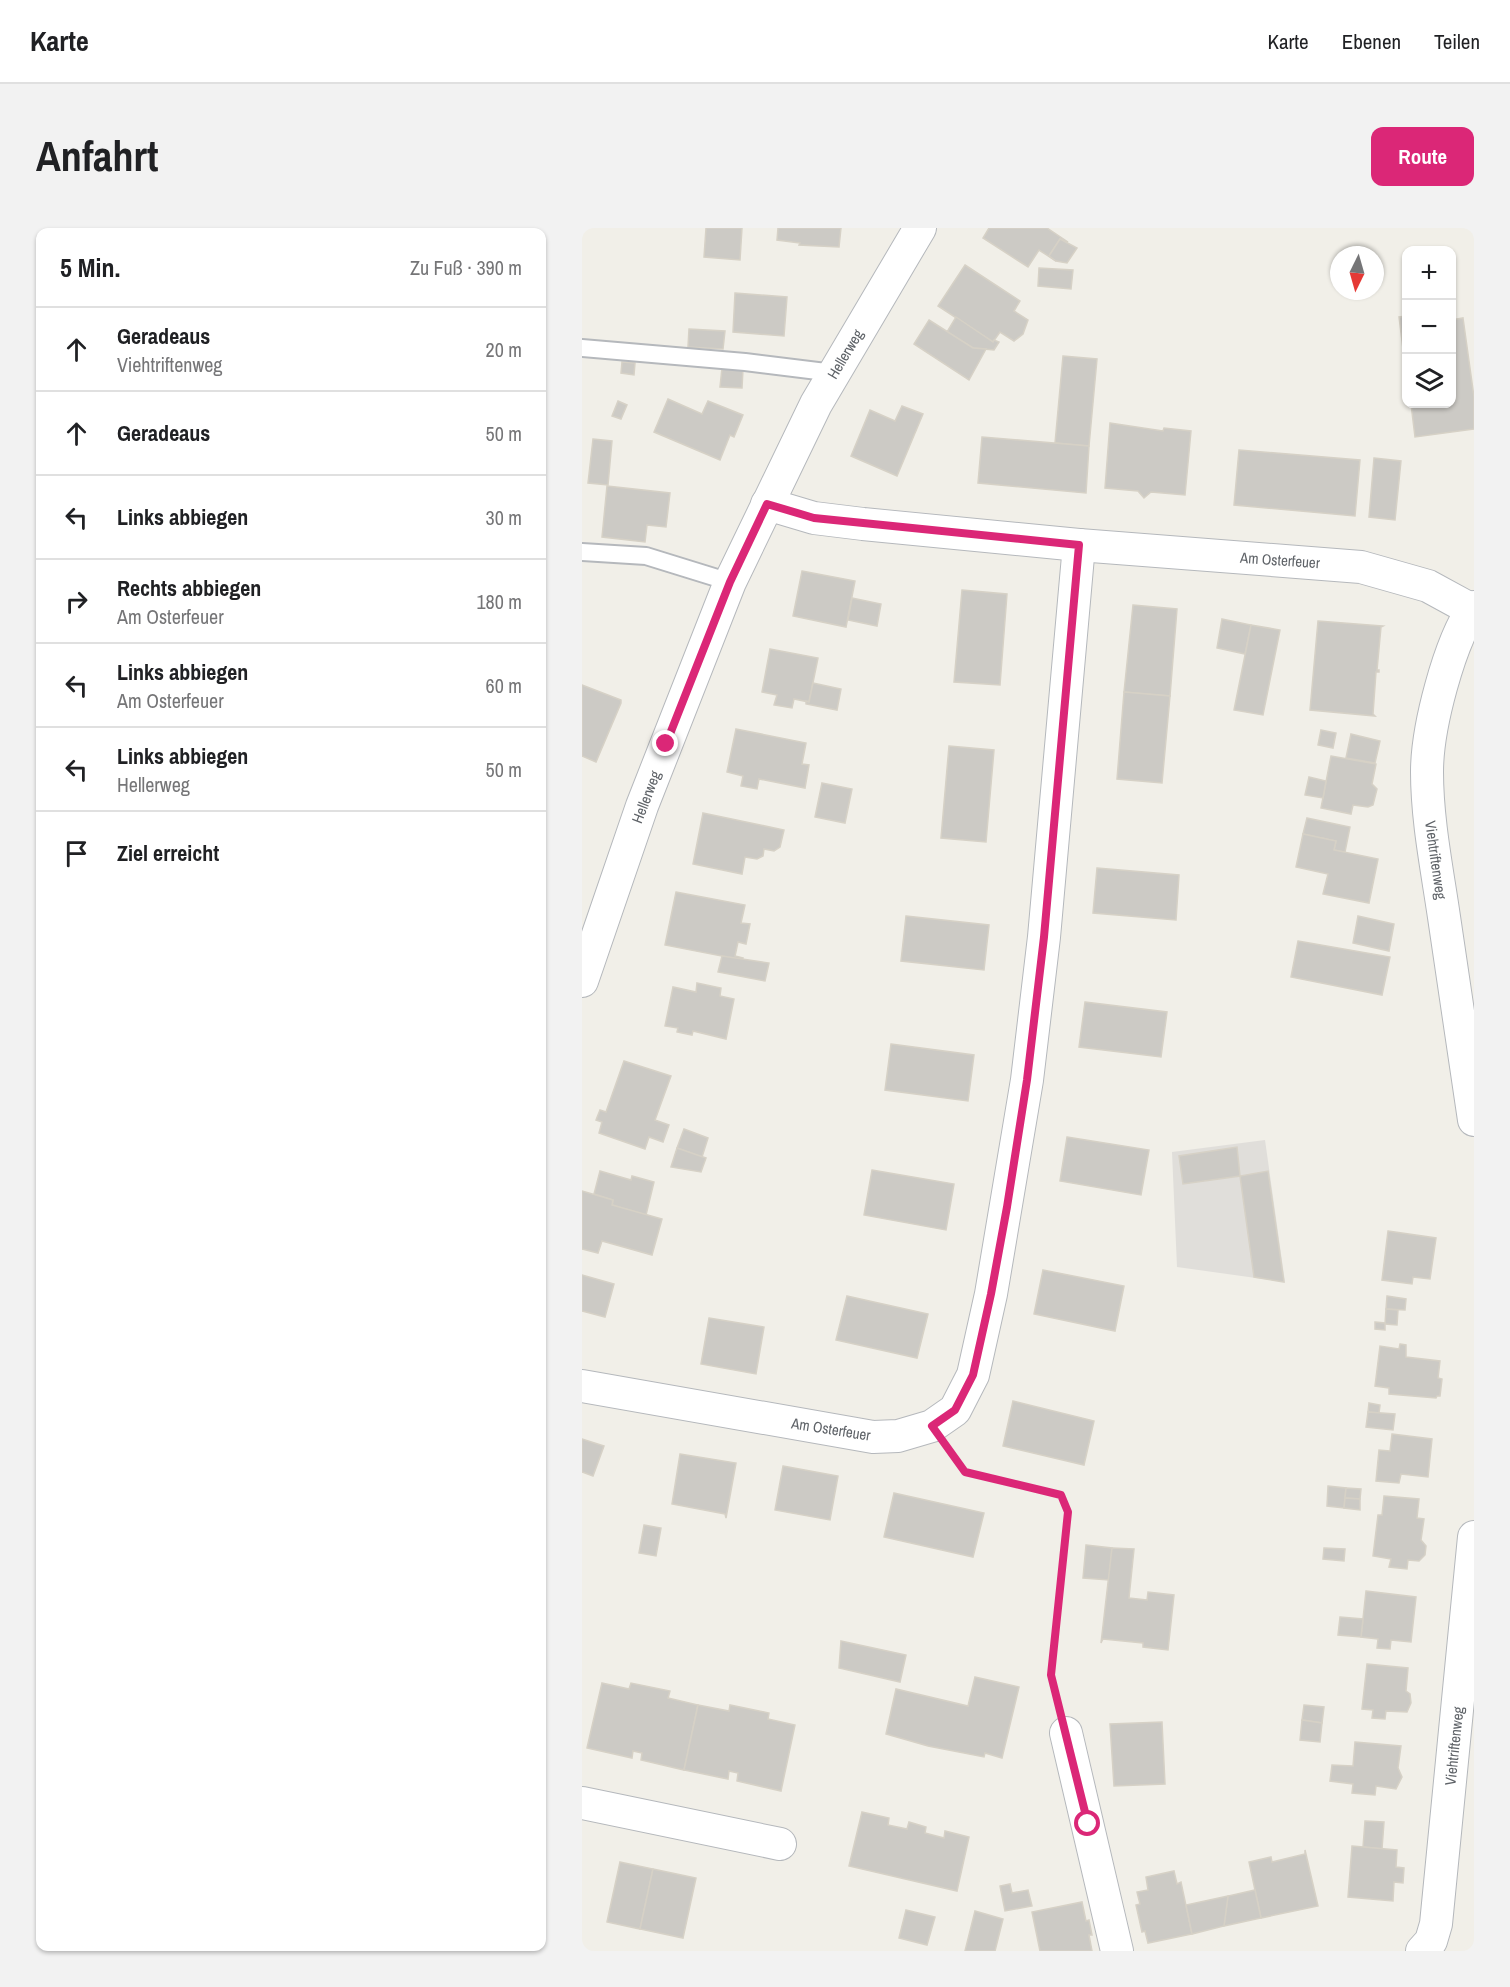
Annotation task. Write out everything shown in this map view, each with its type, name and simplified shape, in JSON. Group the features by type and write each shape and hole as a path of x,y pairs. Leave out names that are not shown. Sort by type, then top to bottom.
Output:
{"street":[{"name":"Hellerweg","path":"582,981 642,806 730,582 816,404 920,228"},
{"name":"Am Osterfeuer","path":"767,504 814,518 1079,545 1361,567 1428,586 1473,608"},
{"name":"Am Osterfeuer","path":"582,1386 873,1437 898,1436 932,1426 955,1410 973,1375 991,1294 1027,1080 1044,937 1079,545"},
{"name":"Viehtriftenweg","path":"1473,608 1453,647 1440,691 1427,770 1429,809 1438,877 1474,1120"},
{"name":"Viehtriftenweg","path":"1422,1951 1431,1941 1436,1924 1474,1548"},
{"path":"1066,1733 1117,1951"},
{"path":"582,1803 780,1844"}],"lane":[{"path":"582,348 745,362 834,374"},
{"path":"582,552 646,556 730,582"}],"path":[{"path":"932,1426 965,1472 1061,1495 1068,1512 1051,1675 1066,1733"}],"shaded area":[{"path":"1265,1140 1285,1282 1177,1267 1172,1152"}],"building":[{"path":"706,228 742,228 740,260 704,257"},
{"path":"778,228 841,228 839,247 799,245 800,243 777,240"},
{"path":"989,228 1047,228 1068,242 1060,239 1049,256 1056,261 1039,250 1028,267 983,238"},
{"path":"1060,239 1077,248 1067,263 1056,261 1049,256"},
{"path":"965,265 1020,301 1014,311 1028,320 1023,334 1014,341 1000,332 993,342 938,306"},
{"path":"1039,268 1073,270 1071,289 1038,286"},
{"path":"735,293 787,297 784,336 733,332"},
{"path":"956,317 993,342 994,340 999,342 994,350 973,348 947,332"},
{"path":"1399,317 1402,317 1402,341"},
{"path":"1463,318 1474,397 1474,429 1415,437 1411,408 1456,408 1456,319"},
{"path":"929,320 973,348 986,349 969,380 914,344"},
{"path":"689,329 725,331 723,349 688,347"},
{"path":"1063,356 1097,359 1089,446 1055,443"},
{"path":"622,362 635,363 634,375 621,373"},
{"path":"722,368 743,369 742,388 720,387"},
{"path":"668,399 702,414 708,401 743,415 734,437 730,435 720,460 654,432"},
{"path":"618,401 627,405 621,419 612,416"},
{"path":"902,406 923,414 897,476 851,456 870,410 895,421"},
{"path":"1110,423 1163,431 1164,428 1191,431 1185,495 1151,492 1144,498 1138,491 1105,488"},
{"path":"982,437 1089,446 1086,493 978,483"},
{"path":"593,439 612,441 608,485 588,483"},
{"path":"1239,450 1360,460 1355,516 1234,505"},
{"path":"1374,458 1401,461 1395,520 1369,517"},
{"path":"607,486 670,493 666,527 647,525 645,542 602,537"},
{"path":"802,571 855,581 846,627 793,616"},
{"path":"962,590 1007,594 1000,685 954,682"},
{"path":"852,598 881,604 877,626 848,620"},
{"path":"1133,605 1177,609 1170,696 1124,692"},
{"path":"1222,619 1251,625 1245,654 1217,648"},
{"path":"1318,621 1383,626 1381,627 1377,670 1379,672 1376,672 1373,714 1375,716 1310,710"},
{"path":"1251,625 1280,630 1263,715 1234,710"},
{"path":"770,649 818,658 809,702 794,699 792,708 774,705 777,695 762,692"},
{"path":"813,683 841,689 837,710 806,704 806,701 809,702"},
{"path":"582,685 621,700 596,762 582,756"},
{"path":"1124,692 1170,696 1162,783 1117,779"},
{"path":"736,729 806,743 802,764 809,765 805,788 759,779 757,789 741,786 743,776 727,772"},
{"path":"1321,730 1336,733 1333,748 1318,745"},
{"path":"1351,734 1380,741 1375,763 1346,758"},
{"path":"949,746 994,750 986,842 941,838"},
{"path":"1331,756 1376,764 1372,784 1377,789 1373,805 1368,807 1353,805 1351,814 1321,808"},
{"path":"1309,777 1326,781 1323,798 1305,795"},
{"path":"822,783 852,789 845,823 815,817"},
{"path":"703,813 784,830 780,847 774,851 764,849 763,856 757,859 745,857 742,874 693,864"},
{"path":"1307,818 1350,827 1345,852 1334,850 1336,841 1303,834"},
{"path":"1303,834 1336,841 1334,850 1378,859 1369,903 1323,894 1328,874 1296,867"},
{"path":"1097,868 1179,875 1176,920 1093,913"},
{"path":"676,892 745,905 741,923 750,924 746,944 738,942 735,956 743,958 742,960 665,945"},
{"path":"906,916 989,925 984,970 901,961"},
{"path":"1358,916 1394,924 1389,951 1353,943"},
{"path":"1298,941 1390,957 1382,995 1291,977"},
{"path":"722,956 769,963 765,981 718,972"},
{"path":"697,983 721,988 720,996 734,999 726,1039 693,1031 692,1035 677,1032 678,1028 665,1026 673,987 696,992"},
{"path":"1085,1002 1167,1012 1161,1057 1079,1047"},
{"path":"891,1044 974,1055 968,1101 885,1090"},
{"path":"624,1061 671,1076 655,1120 669,1125 663,1142 649,1137 645,1149 599,1133 602,1122 596,1120 600,1110 606,1112"},
{"path":"684,1129 708,1138 702,1157 677,1148"},
{"path":"1067,1137 1149,1150 1141,1195 1060,1181"},
{"path":"1237,1147 1240,1176 1183,1184 1179,1156"},
{"path":"677,1148 706,1158 701,1172 671,1167"},
{"path":"872,1170 954,1184 946,1230 864,1215"},
{"path":"600,1171 631,1180 632,1176 654,1182 646,1215 612,1205 613,1200 594,1194"},
{"path":"1268,1171 1284,1282 1254,1277 1240,1176"},
{"path":"582,1191 613,1200 612,1205 662,1219 652,1255 602,1241 598,1253 582,1249"},
{"path":"1388,1231 1436,1238 1430,1279 1413,1277 1412,1284 1382,1280"},
{"path":"1043,1270 1124,1286 1115,1331 1034,1314"},
{"path":"582,1275 614,1284 605,1317 582,1311"},
{"path":"847,1296 928,1314 917,1358 836,1340"},
{"path":"1387,1296 1406,1299 1405,1310 1386,1309"},
{"path":"1386,1309 1398,1310 1397,1325 1385,1324"},
{"path":"709,1318 764,1327 756,1374 701,1364"},
{"path":"1375,1322 1385,1323 1385,1330 1375,1329"},
{"path":"1400,1344 1406,1345 1406,1357 1440,1361 1438,1378 1442,1379 1440,1396 1436,1398 1389,1394 1389,1388 1375,1386 1380,1346 1399,1349"},
{"path":"1013,1401 1094,1421 1084,1465 1003,1446"},
{"path":"1369,1403 1380,1405 1379,1413 1368,1412"},
{"path":"1368,1412 1395,1414 1393,1430 1366,1427"},
{"path":"1392,1434 1432,1439 1428,1477 1401,1474 1399,1483 1376,1481 1379,1450 1390,1451"},
{"path":"582,1439 604,1446 593,1476 582,1472"},
{"path":"680,1454 736,1463 726,1518 725,1514 672,1504"},
{"path":"783,1466 838,1476 830,1520 775,1510"},
{"path":"1328,1486 1346,1488 1344,1508 1327,1506"},
{"path":"1346,1488 1361,1489 1360,1499 1345,1498"},
{"path":"894,1493 984,1513 973,1557 884,1537"},
{"path":"1384,1496 1419,1499 1417,1518 1424,1519 1421,1540 1426,1546 1425,1555 1419,1561 1408,1560 1407,1569 1389,1567 1391,1559 1373,1556 1378,1515 1382,1515"},
{"path":"1345,1498 1360,1499 1360,1510 1344,1508"},
{"path":"644,1525 661,1528 656,1556 639,1553"},
{"path":"1086,1545 1112,1548 1109,1580 1083,1578"},
{"path":"1112,1548 1134,1549 1129,1598 1147,1600 1148,1592 1174,1595 1168,1650 1143,1647 1143,1643 1103,1639 1101,1643"},
{"path":"1324,1548 1345,1549 1344,1561 1323,1559"},
{"path":"1366,1591 1416,1597 1411,1642 1391,1640 1390,1649 1377,1648 1378,1639 1361,1637"},
{"path":"1340,1617 1363,1619 1361,1637 1338,1635"},
{"path":"841,1641 906,1655 900,1682 839,1668"},
{"path":"1367,1664 1408,1668 1406,1691 1410,1694 1411,1703 1407,1712 1386,1711 1385,1719 1372,1718 1373,1710 1362,1709"},
{"path":"975,1677 1019,1687 1002,1758 985,1753 984,1757 928,1746 886,1734 896,1689 968,1706"},
{"path":"602,1683 629,1689 631,1683 670,1691 668,1698 698,1705 684,1770 641,1760 642,1753 633,1751 632,1758 587,1748"},
{"path":"698,1705 729,1711 730,1705 769,1713 768,1719 795,1725 781,1791 737,1781 738,1773 729,1771 728,1779 684,1770"},
{"path":"1304,1705 1324,1707 1322,1723 1302,1720"},
{"path":"1302,1720 1322,1723 1320,1742 1300,1740"},
{"path":"1162,1722 1165,1784 1114,1786 1110,1724"},
{"path":"1355,1742 1401,1746 1398,1768 1402,1777 1396,1789 1376,1786 1375,1795 1352,1793 1353,1784 1330,1781 1332,1765 1353,1766"},
{"path":"862,1812 889,1818 888,1825 907,1829 909,1822 926,1827 925,1833 944,1838 945,1831 969,1837 957,1891 849,1866"},
{"path":"1365,1821 1384,1822 1382,1849 1363,1847"},
{"path":"1352,1846 1397,1850 1396,1867 1404,1868 1403,1883 1394,1882 1393,1901 1348,1897"},
{"path":"1305,1850 1318,1906 1261,1918 1249,1862 1271,1857 1272,1862 1305,1854"},
{"path":"620,1862 653,1869 640,1929 607,1922"},
{"path":"653,1869 696,1878 683,1938 640,1929"},
{"path":"1174,1871 1177,1884 1181,1882 1192,1934 1148,1943 1145,1931 1142,1932 1136,1905 1140,1904 1137,1892 1148,1890 1146,1877"},
{"path":"1010,1884 1012,1893 1028,1890 1032,1906 1005,1911 1000,1886"},
{"path":"1255,1890 1261,1918 1224,1926 1228,1896"},
{"path":"1228,1896 1224,1926 1192,1934 1186,1905"},
{"path":"1082,1902 1086,1921 1089,1920 1092,1951 1040,1951 1032,1912"},
{"path":"906,1910 935,1917 927,1945 899,1938"},
{"path":"975,1911 1003,1919 995,1951 965,1951"}],"route":[{"path":"666,744 730,582 767,504 814,518 1079,545 1044,937 1027,1080 1007,1207 973,1375 955,1410 932,1426 965,1472 1061,1495 1068,1512 1051,1675 1088,1824"}]}
